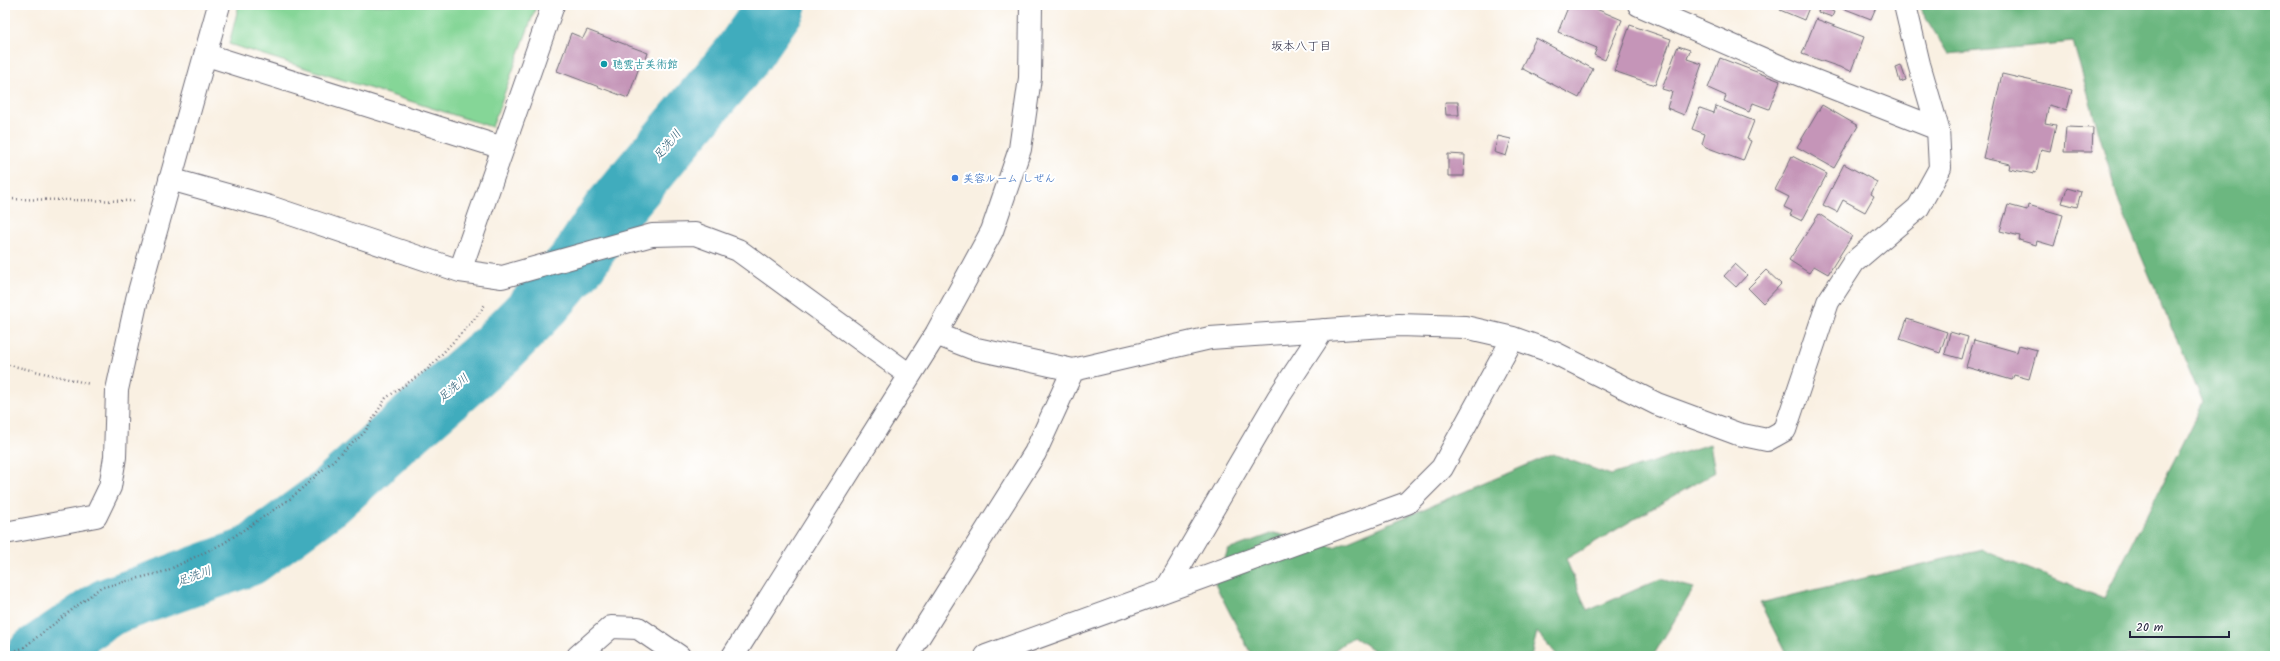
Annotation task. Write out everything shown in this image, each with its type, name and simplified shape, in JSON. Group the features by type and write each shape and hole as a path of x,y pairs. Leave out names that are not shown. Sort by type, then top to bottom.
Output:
{"street":[{"path":"5,533 96,516 110,487 115,457 117,390 138,299 164,201 207,55 220,5"},
{"path":"460,270 553,5"},
{"path":"732,656 908,374 936,334 992,231 1020,148 1030,78 1031,5"},
{"path":"1639,5 1795,73 1938,129"},
{"path":"936,334 972,348 1073,370 1210,338 1399,325 1465,327 1513,338 1555,353 1656,404 1738,434 1767,440 1785,430 1828,302 1854,262 1918,208 1940,168 1938,129 1919,64 1905,5"},
{"path":"207,55 503,148"},
{"path":"170,179 270,207 460,270 502,277 572,256 652,235 695,234 738,250 908,374"},
{"path":"1165,591 1278,398 1323,330"},
{"path":"986,656 1407,503 1442,468 1513,338"},
{"path":"907,656 1035,453 1073,370"},
{"path":"578,656 611,627 638,628 679,656"}],"path":[{"path":"5,199 164,201"},
{"path":"5,654 23,648 100,588 166,571 224,543 290,500 364,433 386,398 428,369 478,315 502,277"},
{"path":"5,364 117,390"}],"green space":[{"path":"239,5 525,5 536,7 492,127 229,44"},
{"path":"1920,5 2275,5 2275,656 1787,656 1760,603 1982,550 2104,599 2203,403 2119,203 2073,42 1948,54 1919,7"},
{"path":"1710,444 1715,472 1566,559 1587,611 1660,579 1694,588 1653,656 1558,656 1537,632 1531,656 1381,656 1353,636 1327,656 1252,656 1215,584 1228,550 1274,533 1334,547 1553,454 1611,475"}],"building":[{"path":"1569,5 1587,5 1622,20 1605,60 1594,55 1597,48 1558,32"},
{"path":"1782,5 1810,5 1804,20 1780,10"},
{"path":"1835,5 1877,5 1871,19"},
{"path":"1820,6 1834,12 1832,17 1818,12"},
{"path":"1816,19 1864,37 1851,71 1802,54"},
{"path":"1630,25 1671,39 1655,85 1614,71"},
{"path":"587,30 648,53 645,62 641,62 628,98 557,71 571,33 583,38"},
{"path":"1536,38 1593,69 1579,98 1521,68"},
{"path":"1678,46 1690,50 1687,59 1702,64 1684,115 1667,108 1672,92 1662,89"},
{"path":"1720,58 1780,81 1769,109 1753,103 1749,112 1724,101 1726,96 1708,88"},
{"path":"1901,65 1906,80 1900,82 1896,67"},
{"path":"2002,74 2072,90 2067,110 2049,105 2045,123 2056,125 2050,151 2041,149 2036,173 2033,172 2034,174 2009,169 2010,164 1983,158"},
{"path":"1445,102 1458,102 1459,115 1446,115"},
{"path":"1822,105 1858,126 1834,168 1797,147"},
{"path":"1716,106 1754,121 1747,139 1751,141 1743,161 1706,147 1702,144 1705,134 1692,129 1700,108 1714,113"},
{"path":"2066,127 2093,128 2092,152 2064,152"},
{"path":"1498,136 1511,139 1506,156 1494,152"},
{"path":"1448,154 1465,155 1464,176 1448,176"},
{"path":"1792,156 1827,174 1802,221 1790,215 1792,211 1784,207 1789,197 1775,190"},
{"path":"1844,164 1877,182 1871,194 1874,196 1865,212 1843,200 1837,212 1823,205"},
{"path":"2067,188 2081,192 2077,207 2062,203"},
{"path":"2008,205 2027,210 2028,205 2063,215 2054,246 2037,241 2036,245 2019,240 2020,236 2000,231"},
{"path":"1819,214 1852,236 1828,274 1814,266 1809,273 1789,260"},
{"path":"1735,264 1747,275 1736,287 1724,276"},
{"path":"1766,270 1781,284 1763,303 1748,288"},
{"path":"1907,319 1947,332 1940,353 1900,339"},
{"path":"1950,332 1968,337 1962,359 1945,354"},
{"path":"1974,340 2017,352 2019,345 2037,350 2029,379 2014,375 2012,380 1966,367"}],"waterway":[{"name":"足洗川","path":"35,656 108,607 248,557 327,499 497,349 545,300 579,260 610,213 740,58 777,5"}],"place":[{"name":"聴雲古美術館","path":"604,64"},
{"name":"美容ルーム しぜん","path":"955,178"}],"district":[{"name":"坂本八丁目","path":"1301,46"}]}
